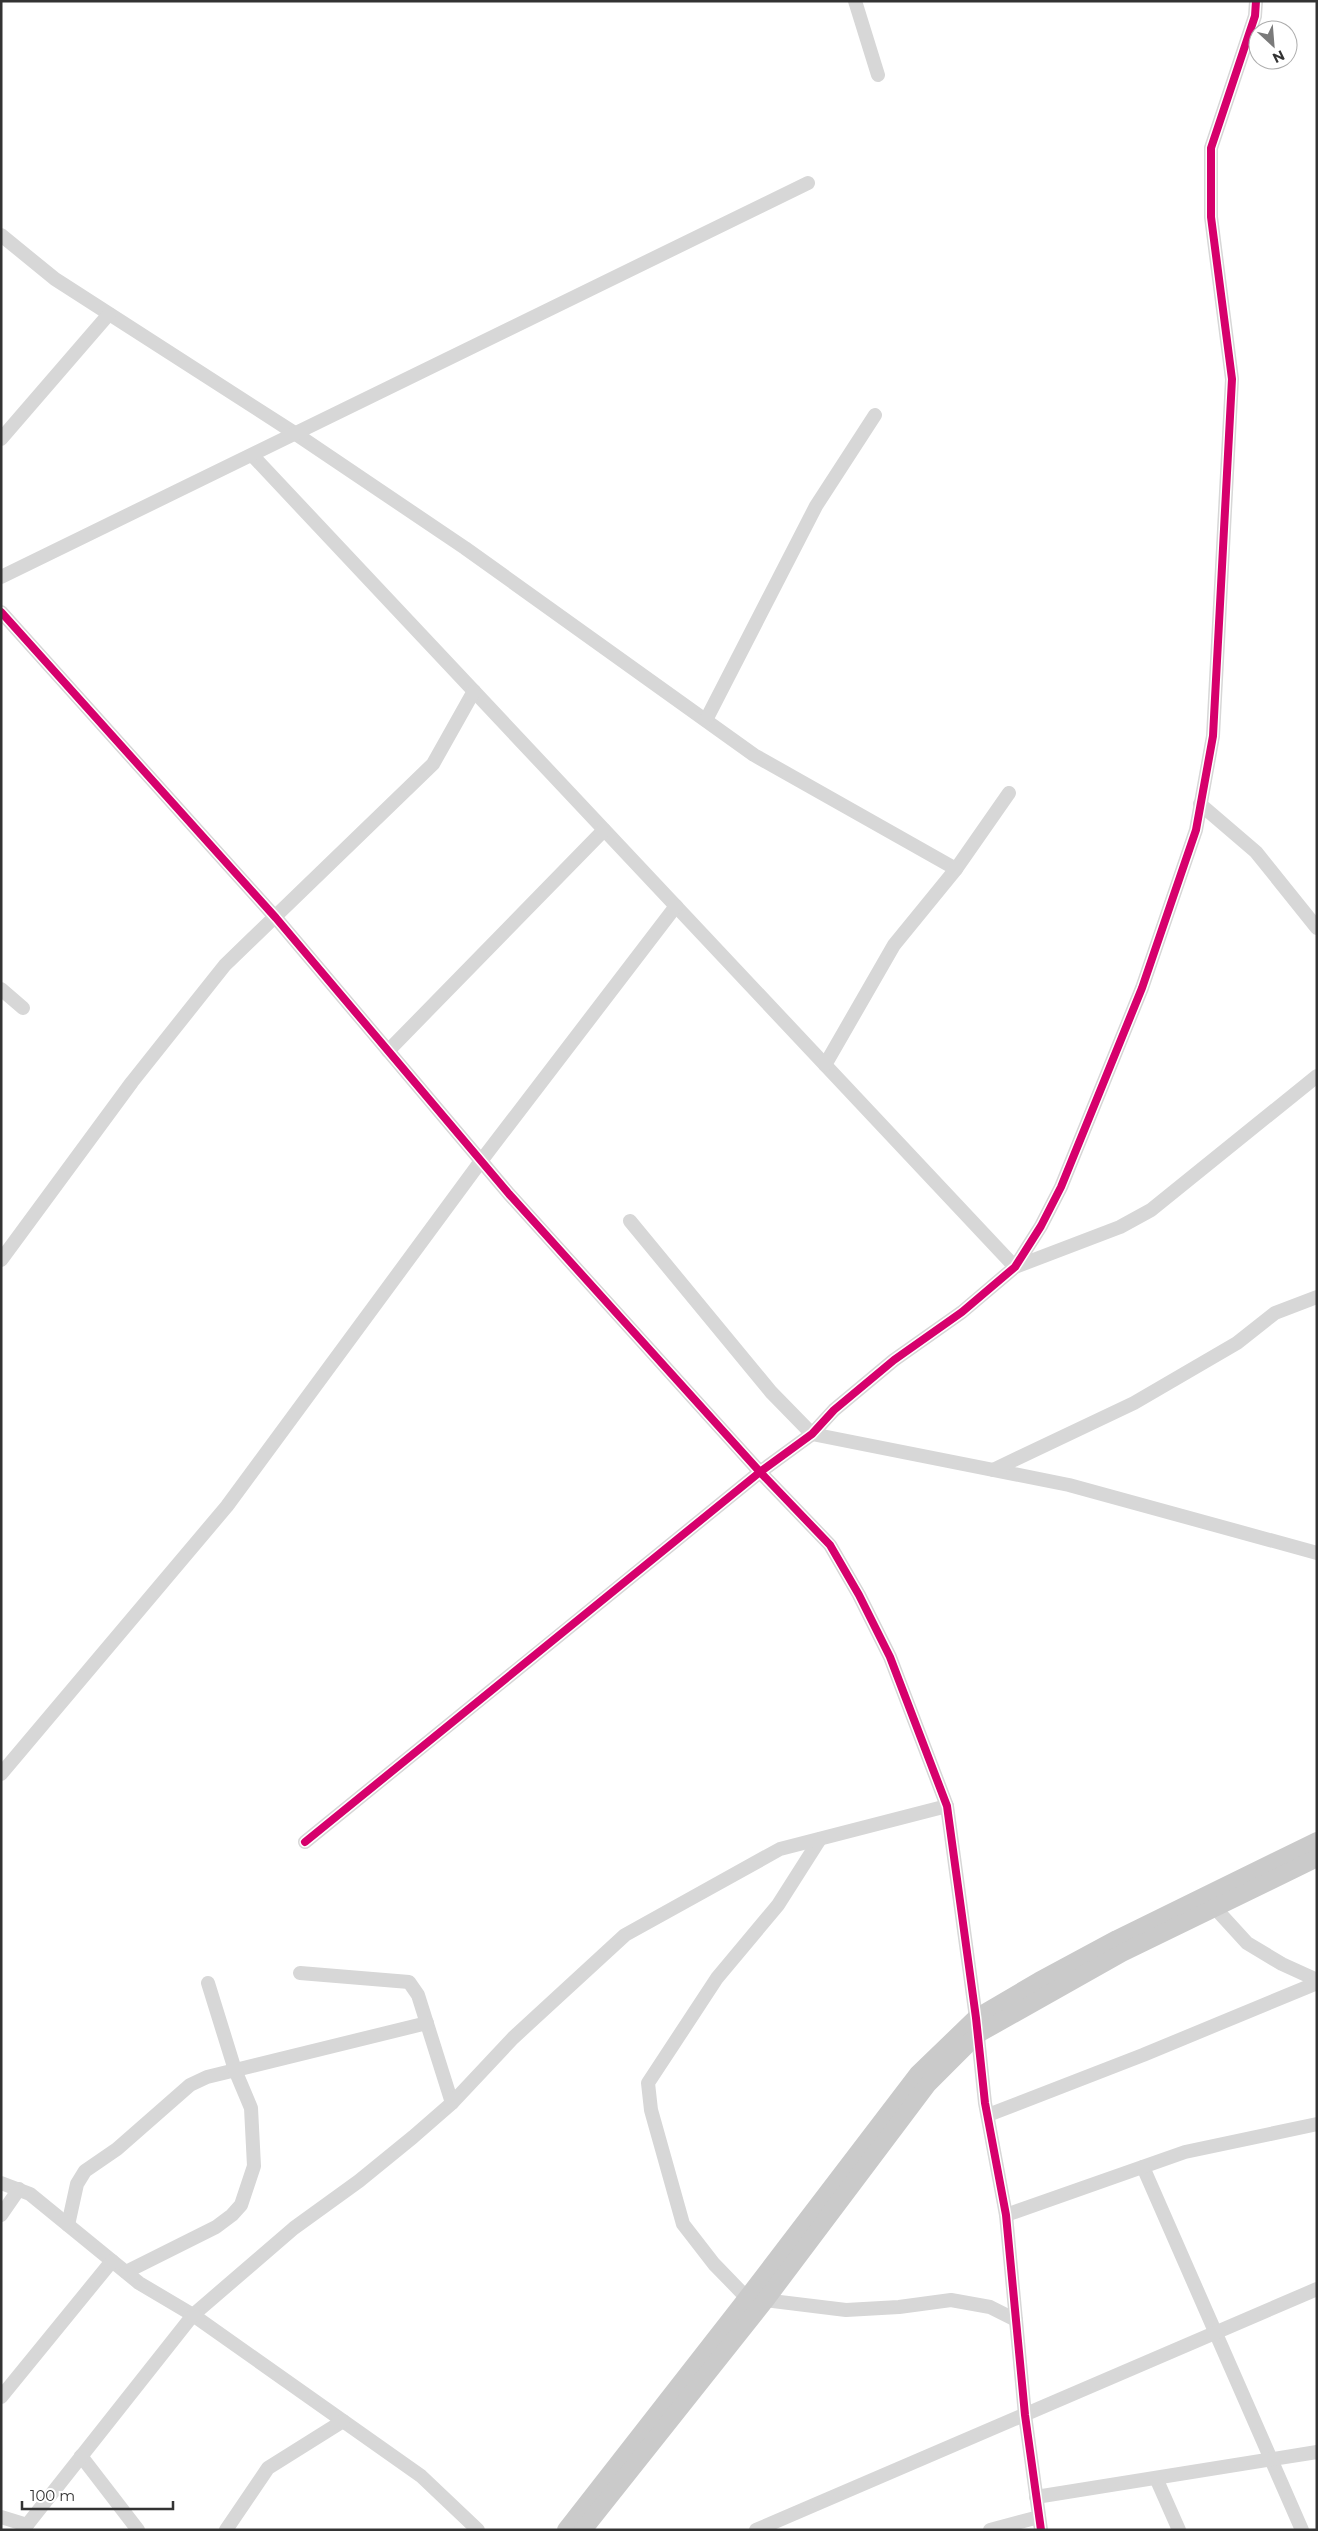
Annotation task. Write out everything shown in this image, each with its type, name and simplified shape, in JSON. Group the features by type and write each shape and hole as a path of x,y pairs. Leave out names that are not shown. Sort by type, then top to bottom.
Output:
{"main road":[{"path":"566,2530 756,2300 927,2085 977,2026 1039,1981 1117,1939 1317,1841"},
{"path":"977,2026 1317,1858"},
{"path":"583,2530 756,2300"}],"street":[{"path":"855,1 878,75"},
{"path":"305,1842 760,1472 812,1434 834,1410 894,1360 962,1312 1015,1267 1041,1226 1061,1187 1135,1006 1196,830 1213,736 1232,379 1212,217 1211,148 1255,16 1256,1"},
{"path":"1,577 808,183"},
{"path":"1,235 55,279 296,434 466,548 754,754 956,869"},
{"path":"1,439 109,314"},
{"path":"706,720 816,506 875,415"},
{"path":"252,455 1015,1267"},
{"path":"1,612 276,918 481,1161 760,1472 830,1546 860,1596 890,1657 947,1806 988,2115 1006,2215 1025,2415 1040,2523 990,2530"},
{"path":"1,1260 132,1082 225,965 276,918 433,764 474,691"},
{"path":"825,1065 894,945 956,869 1009,793"},
{"path":"1200,804 1256,852 1317,928"},
{"path":"388,1051 604,830"},
{"path":"1,1774 227,1506 481,1161 676,906"},
{"path":"1,989 23,1008"},
{"path":"1015,1267 1120,1227 1151,1210 1317,1076"},
{"path":"630,1220 771,1392 812,1434 1069,1485 1317,1553"},
{"path":"993,1470 1134,1404 1237,1343 1275,1313 1317,1297"},
{"path":"1,2516 25,2527 193,2315 294,2228 359,2181 452,2102 513,2038 625,1935 780,1850 947,1806"},
{"path":"820,1839 778,1905 717,1978 648,2083 651,2110 683,2224 714,2264 756,2300 846,2310 899,2307 951,2300 990,2307 1016,2320"},
{"path":"1215,1908 1247,1943 1317,1982"},
{"path":"300,1973 409,1982 418,1995 452,2102"},
{"path":"988,2115 1317,1982"},
{"path":"126,2272 216,2227 241,2205 254,2166 251,2108 235,2070 208,1983"},
{"path":"68,2225 77,2184 85,2170 117,2149 190,2085 207,2077 427,2023"},
{"path":"1006,2215 1185,2152 1317,2124"},
{"path":"1143,2167 1273,2459 1302,2530"},
{"path":"1,2182 30,2194 139,2283 193,2315 421,2476 478,2530"},
{"path":"1,2215 19,2189"},
{"path":"1,2397 112,2261"},
{"path":"756,2530 1317,2289"},
{"path":"226,2530 268,2468 343,2421"},
{"path":"1036,2497 1317,2452"},
{"path":"81,2456 138,2530"},
{"path":"1156,2478 1179,2530"}],"cycle path":[{"path":"305,1842 760,1472 812,1434 834,1410 894,1360 962,1312 1015,1267 1041,1226 1061,1187 1142,988 1196,830 1213,736 1232,379 1211,217 1211,148 1255,16 1256,1"},
{"path":"1,612 276,918 509,1194 760,1472 830,1545 859,1595 890,1657 947,1806 976,2018 985,2103 1006,2215 1025,2415 1041,2530"}]}
